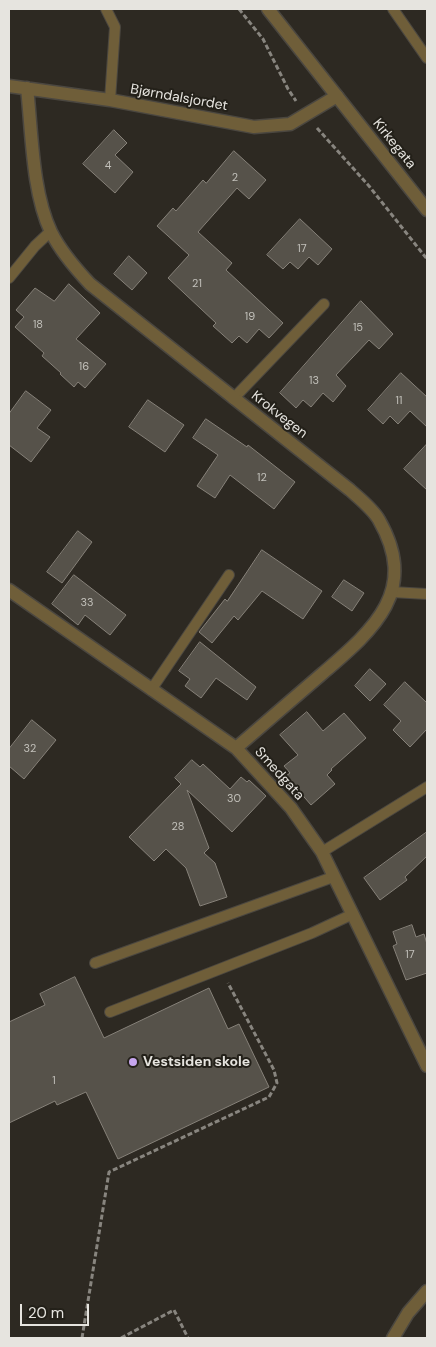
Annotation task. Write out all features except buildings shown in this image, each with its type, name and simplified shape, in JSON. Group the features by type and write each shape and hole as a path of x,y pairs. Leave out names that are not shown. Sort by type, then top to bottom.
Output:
{"street":[{"name":"Kirkegata","path":"268,9 427,210"},
{"name":"Bjørndalsjordet","path":"9,86 110,100 254,127 290,124 337,96"},
{"name":"Krokvegen","path":"27,88 36,172 42,204 51,231 66,258 90,284 350,490 378,519 390,543 395,563 392,592 382,614 364,638 236,748"},
{"name":"Smedgata","path":"9,590 236,748 292,808 322,852 427,1066"},
{"path":"393,1338 408,1313 427,1291"}],"lane":[{"path":"106,9 115,27 110,100"},
{"path":"393,9 427,58"},
{"path":"9,278 35,246 51,231"},
{"path":"233,399 324,304"},
{"path":"151,690 228,575"},
{"path":"392,592 427,594"},
{"path":"322,852 427,787"},
{"path":"95,963 333,877"},
{"path":"110,1012 312,933 353,914"}],"path":[{"path":"239,9 263,39 288,89 327,142 369,186 427,259"},
{"path":"82,1338 109,1172 269,1097 277,1083 274,1070 221,969"},
{"path":"121,1338 174,1310 188,1338"}],"place":[{"name":"Vestsiden skole","path":"133,1062"}]}
